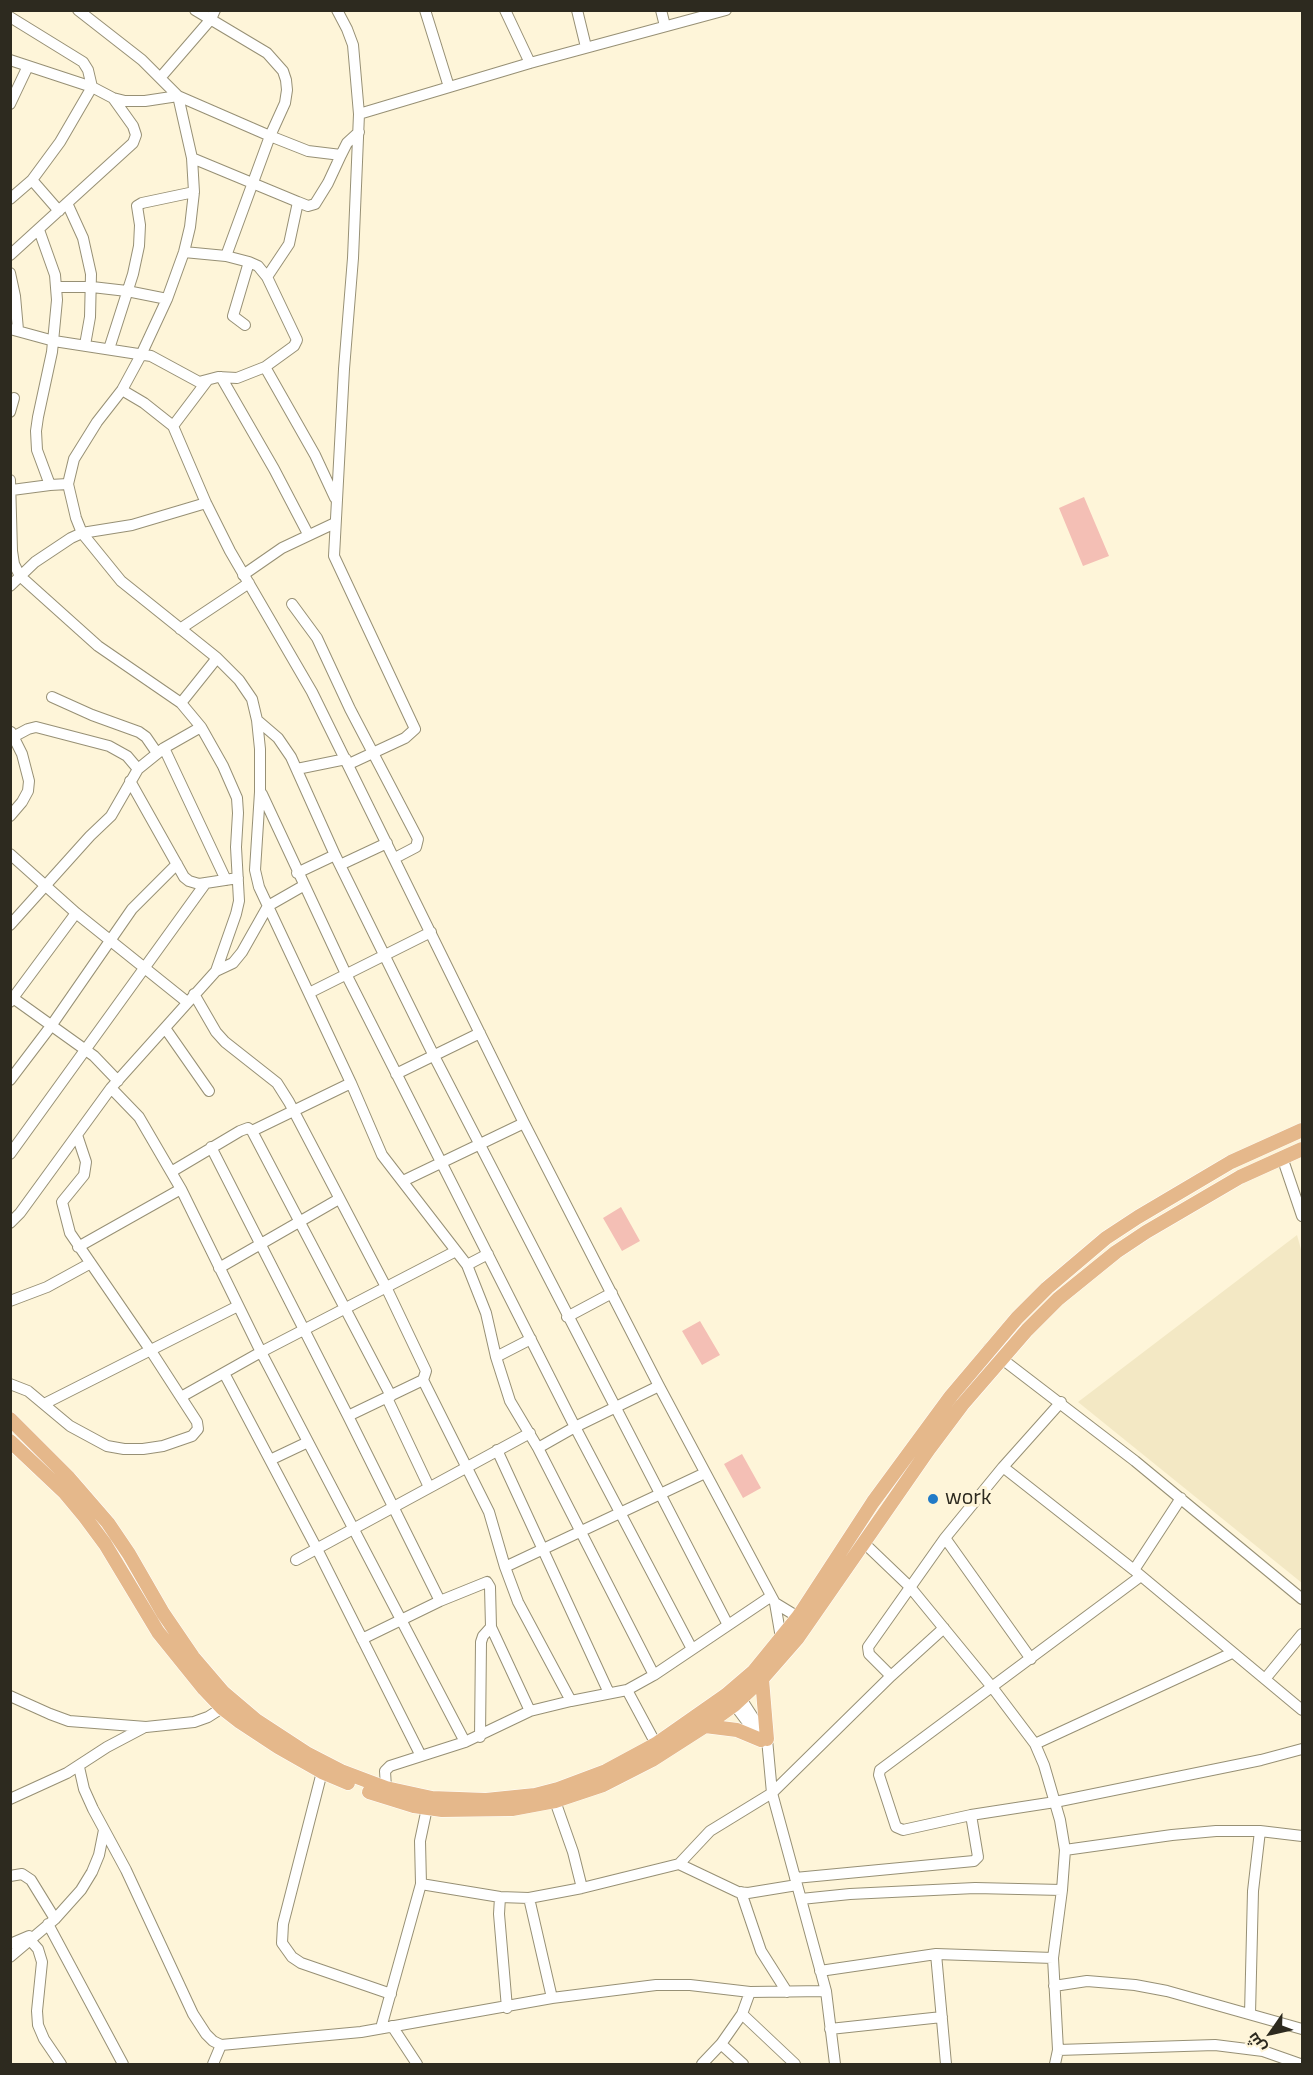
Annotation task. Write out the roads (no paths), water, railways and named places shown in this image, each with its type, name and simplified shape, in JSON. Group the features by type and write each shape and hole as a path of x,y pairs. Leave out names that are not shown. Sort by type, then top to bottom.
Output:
{"main road":[{"path":"10,1419 69,1478 108,1523 186,1669 222,1708 278,1747 322,1772 389,1799 427,1808 466,1811 512,1809 555,1802 603,1785 652,1760 705,1726 734,1697 798,1617 873,1502 951,1396 989,1349 1047,1288 1106,1238 1138,1217 1231,1162 1302,1130"},
{"path":"10,1441 65,1493 157,1617 223,1692 237,1706 308,1754 341,1771 386,1788 432,1798 486,1800 535,1795 606,1771 656,1744 762,1679 797,1639 928,1449 1027,1330 1058,1299 1116,1252 1240,1177 1302,1149"},
{"path":"1106,1238 1116,1252"},
{"path":"705,1726 737,1730 765,1741 762,1679"}],"street":[{"path":"78,10 142,60 178,96 308,150 340,155"},
{"path":"95,23 101,10"},
{"path":"195,10 213,15 267,52 284,71 287,90 285,103 270,136 226,256"},
{"path":"425,10 449,87"},
{"path":"505,10 530,63"},
{"path":"577,10 586,47"},
{"path":"661,10 665,26"},
{"path":"359,114 586,47 726,10"},
{"path":"297,769 347,762 405,738 415,729 336,561 334,551 359,132 353,45 341,12"},
{"path":"160,78 213,15"},
{"path":"10,17 83,62 88,70 92,87 60,142 33,180 10,199"},
{"path":"10,60 92,87 113,98 146,101 178,96"},
{"path":"10,104 28,66"},
{"path":"178,96 192,158 194,192 190,227 184,252 167,299 141,355 122,390 78,450 68,483 72,503 82,533 121,581 217,658 246,690 255,708 260,792 255,870 259,887 351,1083 382,1155 466,1265 486,1313 496,1357 510,1401 538,1448 654,1675"},
{"path":"10,255 39,231 135,139 133,126 113,98"},
{"path":"192,158 311,206 315,204 328,183 347,143 359,132"},
{"path":"33,180 77,223 86,246 92,287 85,345"},
{"path":"109,349 139,246 138,205 194,192"},
{"path":"267,277 289,243 298,202"},
{"path":"39,231 52,265 57,287 57,320 54,341 40,400 36,431 40,461 50,485"},
{"path":"10,273 14,330 54,341 157,358 196,381 221,377 237,378 265,367 294,346 297,340 267,277 258,267 249,262 226,256 184,252"},
{"path":"245,326 233,316 249,262"},
{"path":"57,287 92,287 167,299"},
{"path":"265,367 315,455 337,501"},
{"path":"221,377 308,534"},
{"path":"172,426 207,381"},
{"path":"122,390 172,426 206,503 246,579 312,692 524,1123 772,1600 782,1638"},
{"path":"10,412 14,398"},
{"path":"10,1222 20,1213 115,1085 216,971 239,901 236,848 237,798 223,766 201,727 181,703 98,646 20,576 14,564 11,485 68,483"},
{"path":"10,586 49,551 82,533 132,525 206,503"},
{"path":"180,629 246,579 273,553 308,534 335,523"},
{"path":"292,604 317,638 350,709 418,839 416,847 395,858"},
{"path":"181,703 217,658"},
{"path":"52,697 139,732 161,751 226,880"},
{"path":"257,720 284,746 297,769 338,860 479,1146 728,1625"},
{"path":"10,925 90,836 111,816 138,769 161,751 201,727"},
{"path":"10,816 28,791 29,781 22,754 12,734 36,728 98,744 121,752 138,769"},
{"path":"130,781 189,881 194,884 205,884 238,878"},
{"path":"260,792 303,886 396,1074 575,1427 692,1649"},
{"path":"297,873 387,843"},
{"path":"11,857 110,941 190,998 225,1042 277,1083 294,1111 386,1287 426,1371 423,1380 348,1416"},
{"path":"10,1080 51,1026 132,909 177,864"},
{"path":"10,1154 205,884"},
{"path":"216,971 229,966 238,958 268,906 303,886"},
{"path":"76,913 12,1000 99,1060 139,1117 181,1189 261,1352 465,1742"},
{"path":"309,993 431,932"},
{"path":"165,1028 209,1091"},
{"path":"396,1074 480,1033"},
{"path":"252,1131 351,1083"},
{"path":"403,1181 524,1123"},
{"path":"171,1172 244,1129 248,1128 252,1131 345,1308 389,1397 429,1487"},
{"path":"10,1384 28,1391 70,1426 107,1446 143,1449 182,1441 197,1432 197,1422 70,1233 62,1202 84,1175 86,1162 77,1135"},
{"path":"211,1147 440,1601"},
{"path":"1282,1157 1302,1216"},
{"path":"78,1247 181,1189"},
{"path":"219,1268 339,1198"},
{"path":"181,1397 304,1329 456,1251"},
{"path":"466,1265 488,1254"},
{"path":"10,1301 47,1287 89,1264"},
{"path":"567,1317 612,1293"},
{"path":"44,1404 238,1306"},
{"path":"496,1357 531,1339"},
{"path":"989,1349 1061,1402 1302,1599"},
{"path":"224,1373 317,1549 421,1756"},
{"path":"423,1380 489,1512 518,1602 571,1701"},
{"path":"538,1448 614,1407 659,1386"},
{"path":"891,1676 869,1654 867,1649 945,1538 1002,1467 1061,1402"},
{"path":"296,1560 530,1434"},
{"path":"270,1460 309,1442"},
{"path":"497,1450 609,1693"},
{"path":"1002,1467 1137,1573 1302,1710"},
{"path":"506,1567 705,1473"},
{"path":"1181,1498 1137,1573 1030,1659 880,1770 879,1773 898,1829 903,1830 971,1815 1055,1802 1261,1760 1302,1749"},
{"path":"945,1538 1030,1659"},
{"path":"863,1542 910,1587 992,1687 1035,1744 1055,1802 1065,1850 1053,1958 1058,2050 1055,2064"},
{"path":"362,1639 440,1601 487,1582 490,1587 491,1627 530,1711"},
{"path":"772,1600 798,1617"},
{"path":"386,1788 387,1768 394,1764 480,1737 530,1711 627,1690 654,1675 728,1625 772,1600"},
{"path":"480,1737 481,1642 491,1627"},
{"path":"421,1884 500,1897 529,1898 582,1888 679,1864 710,1831 772,1793 891,1676 944,1628"},
{"path":"1265,1679 1302,1634"},
{"path":"1035,1744 1232,1653"},
{"path":"627,1690 656,1744"},
{"path":"10,1696 69,1721 146,1727 194,1722 222,1708"},
{"path":"734,1697 765,1741 772,1793 826,1991 834,2064"},
{"path":"10,1799 79,1767 107,1747 146,1727"},
{"path":"79,1767 84,1789 126,1870 193,2014 206,2034 213,2041 222,2045 361,2032 507,2008 552,1998 656,1984 690,1984 750,1992 826,1991"},
{"path":"322,1772 283,1924 282,1943 292,1957 301,1963 391,1994"},
{"path":"555,1802 573,1852 582,1888"},
{"path":"417,2064 387,2027 391,1994 421,1884 420,1849 427,1808"},
{"path":"679,1864 730,1889 748,1893 796,1882 974,1861 978,1857 971,1815"},
{"path":"10,1958 48,1925 81,1890 99,1855 104,1830"},
{"path":"1065,1850 1172,1834 1240,1830 1302,1836"},
{"path":"1250,2014 1253,1891 1260,1831"},
{"path":"10,1876 22,1874 32,1880 48,1925 123,2064"},
{"path":"801,1899 850,1894 975,1888 1062,1890"},
{"path":"741,1892 761,1951 787,1992"},
{"path":"500,1897 499,1914 507,2008"},
{"path":"529,1898 552,1998"},
{"path":"10,1944 48,1925"},
{"path":"30,1940 38,1949 42,1962 37,2011 38,2025 44,2039 61,2064"},
{"path":"820,1971 936,1954 1053,1958"},
{"path":"936,1954 946,2064"},
{"path":"1054,1986 1087,1981 1135,1985 1167,1991 1302,2029"},
{"path":"702,2064 721,2044 742,2014 750,1992"},
{"path":"742,2014 795,2064"},
{"path":"830,2029 942,2017"},
{"path":"721,2044 743,2064"},
{"path":"213,2064 222,2045"},
{"path":"1058,2050 1215,2045 1300,2064"}],"place":[{"name":"work","path":"933,1499"}]}
